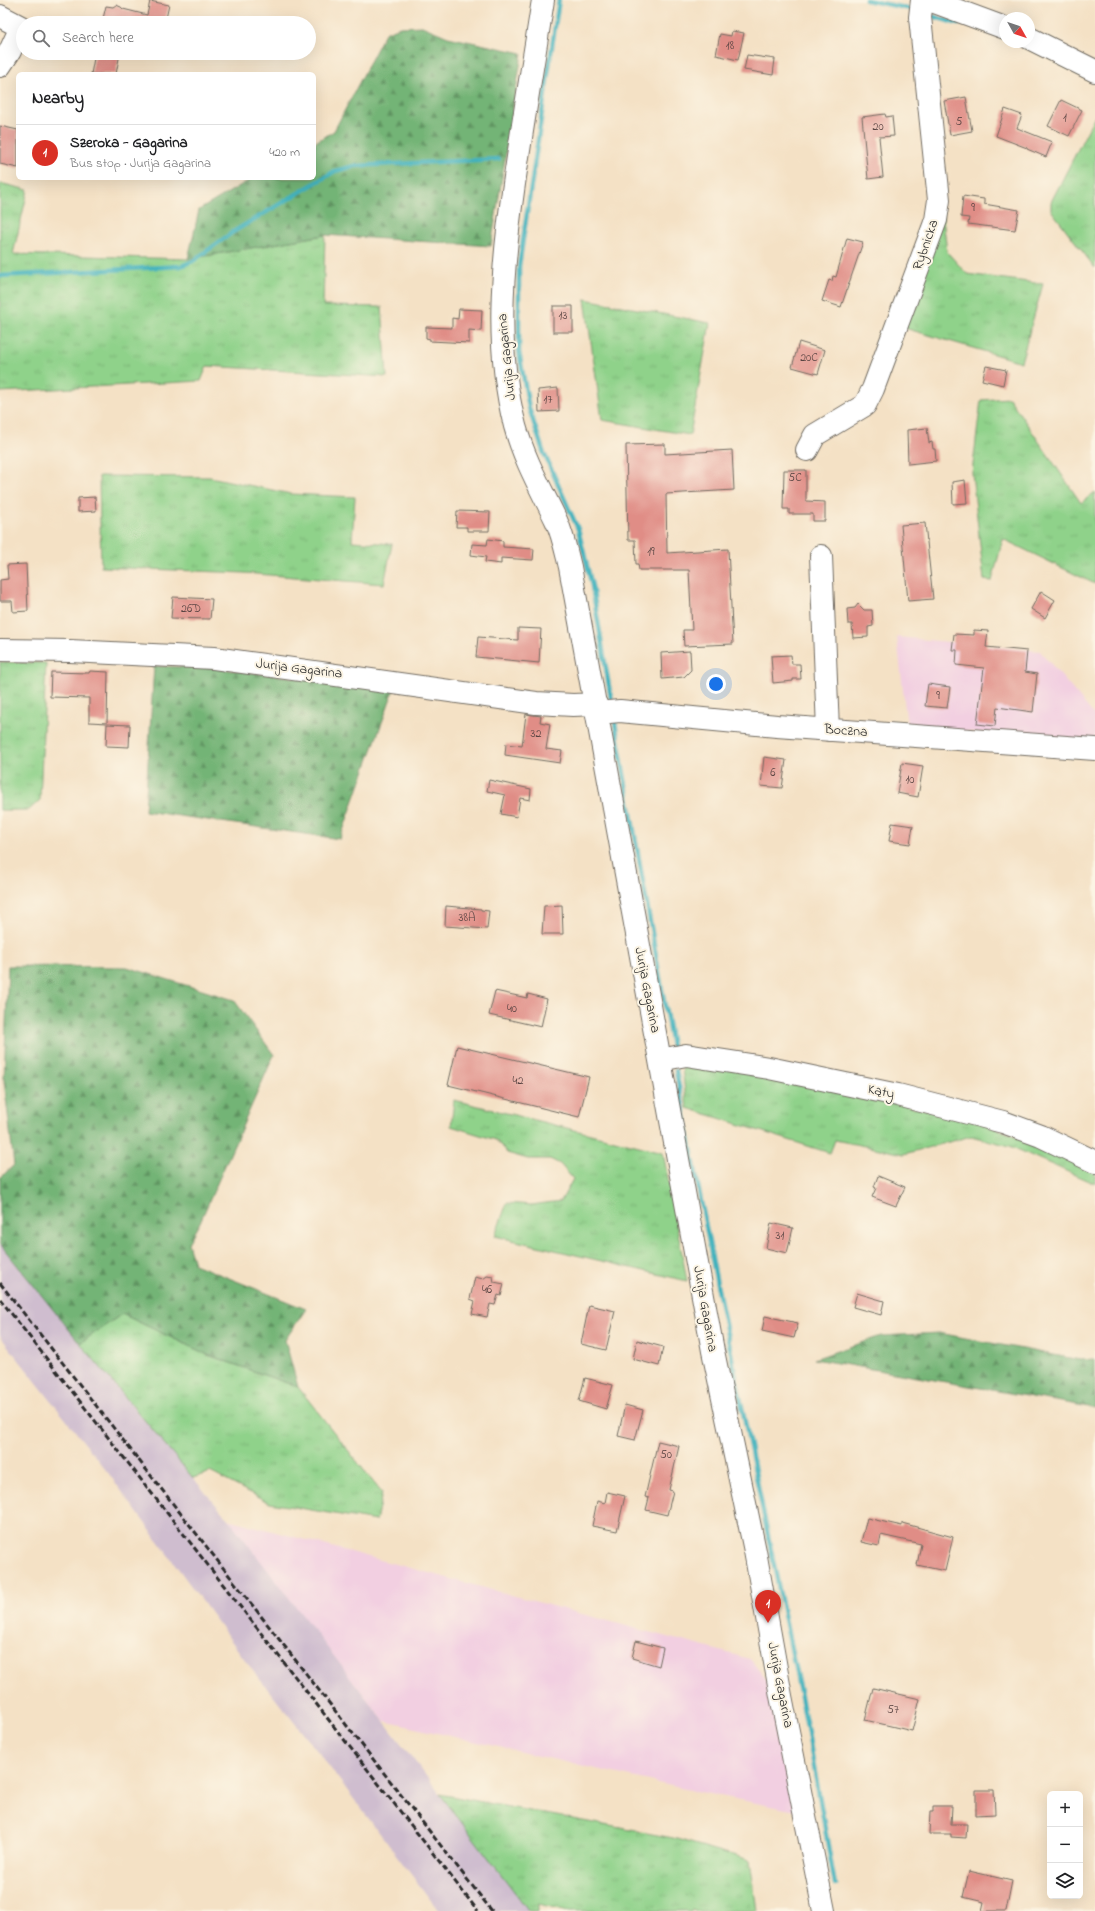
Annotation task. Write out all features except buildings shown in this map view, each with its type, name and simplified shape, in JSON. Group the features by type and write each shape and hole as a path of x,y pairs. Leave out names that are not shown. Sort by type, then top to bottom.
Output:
{"street":[{"name":"Jurija Gagarina","path":"543,0 519,147 505,251 501,313 504,354 515,426 533,473 565,543 583,645 597,708 713,1350 755,1551 781,1696 824,1911"},
{"name":"Rybnicka","path":"807,450 815,435 866,405 936,220 938,200 920,17 922,0"},
{"path":"929,0 999,26"},
{"path":"0,16 16,24"},
{"path":"0,66 10,51 16,38"},
{"path":"1035,41 1095,71"},
{"path":"821,556 828,730"},
{"name":"Jurija Gagarina","path":"0,650 70,651 214,658 536,703 597,708"},
{"name":"Boczna","path":"597,708 828,730 1095,749"},
{"name":"Kąty","path":"660,1060 686,1055 769,1068 898,1095 1004,1122 1041,1136 1095,1162"}],"shaded area":[{"path":"897,637 1040,651 1095,716 1095,743 907,726"},
{"path":"0,1244 133,1407 233,1525 530,1911 439,1911 318,1752 254,1672 109,1474 0,1336"},
{"path":"227,1519 750,1659 766,1679 776,1706 796,1811 680,1788 384,1721"}],"green space":[{"path":"422,26 448,37 522,53 491,246 325,235 188,259 199,210 250,180 316,180 316,142 334,131 385,33 400,27"},
{"path":"1095,116 1095,268 1051,210 1051,202"},
{"path":"0,183 28,190 13,254 188,259 325,235 323,306 382,307 387,377 207,366 201,381 0,392"},
{"path":"942,210 947,252 967,274 1043,284 1021,362 901,327"},
{"path":"585,299 710,323 690,435 602,420"},
{"path":"1009,398 1081,503 1095,492 1095,584 1003,539 992,581 984,580 972,473 981,400"},
{"path":"99,476 210,477 291,494 355,497 352,541 392,544 384,584 244,573 101,567"},
{"path":"0,662 46,663 40,800 29,810 0,810"},
{"path":"154,666 212,668 394,689 340,839 145,811"},
{"path":"8,966 127,967 234,1000 274,1055 200,1222 188,1243 194,1264 306,1309 285,1340 298,1387 208,1355 122,1314 80,1343 0,1244 0,1178 14,1165 4,1081"},
{"path":"693,1061 975,1120 1095,1168 1095,1184 1010,1146 971,1136 904,1154 835,1140 830,1153 687,1108 682,1068"},
{"path":"454,1100 663,1152 687,1281 495,1236 507,1203 531,1205 561,1201 573,1179 560,1164 550,1159 528,1159 507,1153 496,1140 451,1126"},
{"path":"122,1314 208,1355 298,1387 382,1493 376,1521 270,1503 210,1472 193,1478 80,1343"},
{"path":"939,1333 1080,1360 1095,1359 1095,1408 814,1359 881,1336"},
{"path":"440,1794 673,1838 750,1860 757,1911 697,1911 692,1909 691,1911 569,1911 538,1904 538,1911 529,1911"}],"waterway":[{"path":"559,0 519,266 519,352 529,408 543,451 578,529 592,586 611,698"},
{"path":"866,0 911,9"},
{"path":"932,16 958,24"},
{"path":"0,276 181,266 193,261 233,232 335,171 354,166 499,159"},
{"path":"615,723 672,1046"},
{"path":"676,1071 718,1289 807,1727 835,1885"}],"railway":[{"path":"0,1283 492,1911"},
{"path":"0,1299 478,1911"}],"place":[{"name":"Szeroka - Gagarina","path":"768,1623"}]}
